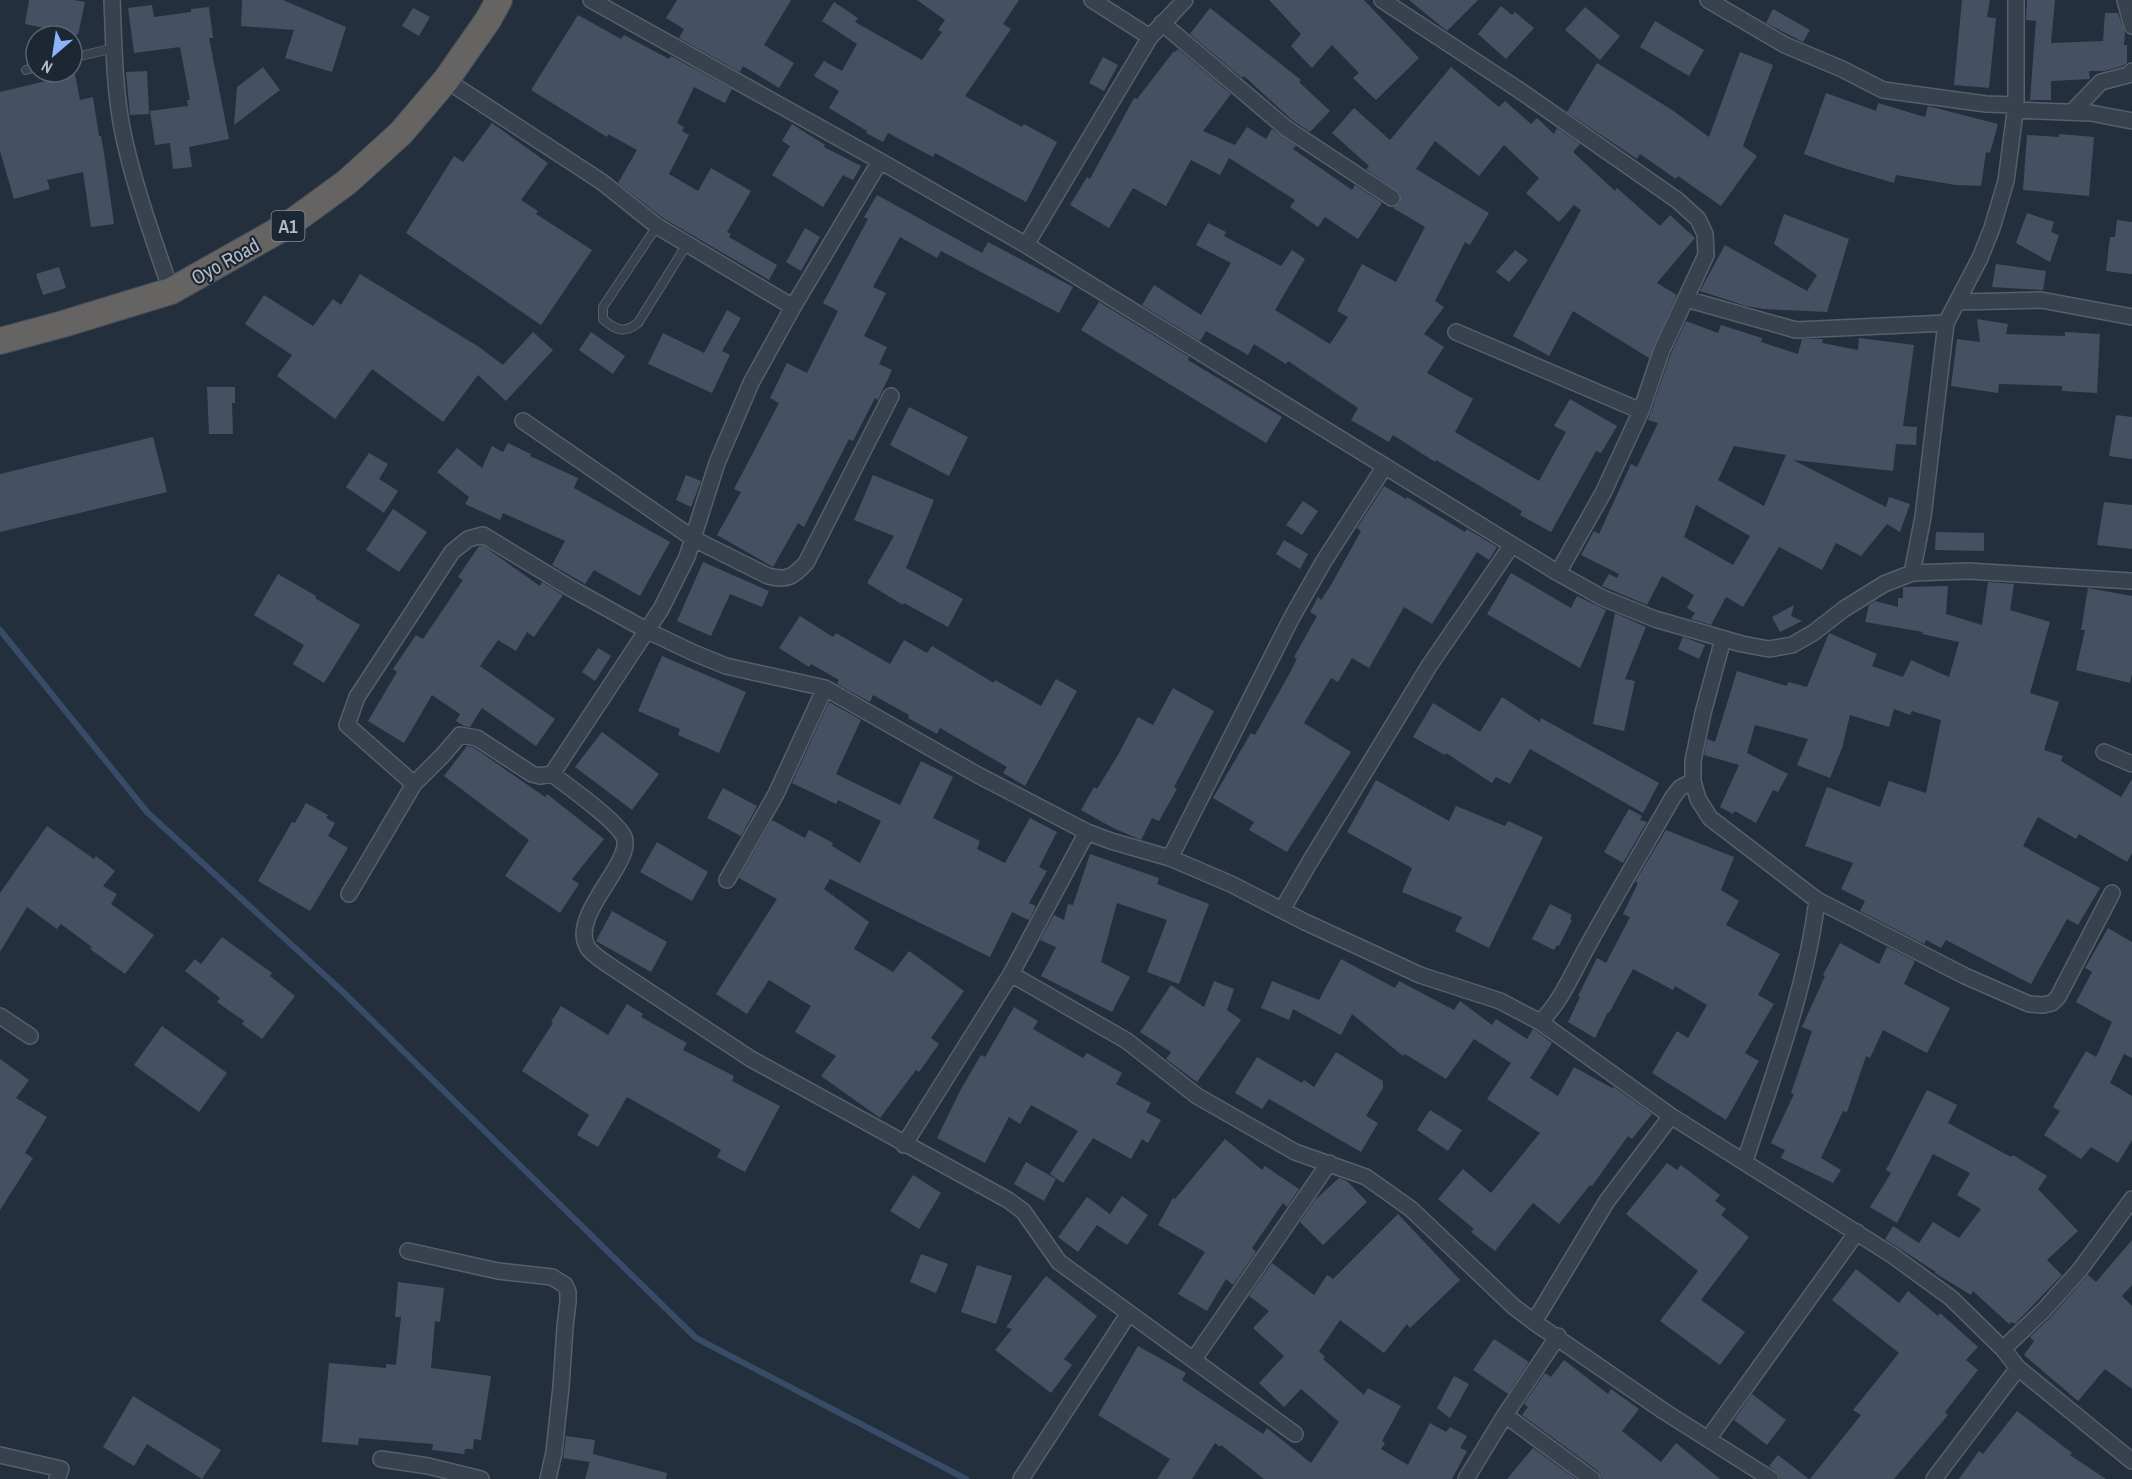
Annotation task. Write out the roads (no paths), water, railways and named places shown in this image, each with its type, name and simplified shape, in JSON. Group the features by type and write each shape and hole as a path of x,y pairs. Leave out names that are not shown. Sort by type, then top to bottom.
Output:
{"highway":[{"name":"Oyo Road","path":"0,341 171,291 288,225 347,182 401,133 446,80 500,0"}],"street":[{"path":"112,0 115,81 122,127 135,184 171,291"},
{"path":"591,0 1026,245 1558,573 1603,598 1655,619 1723,639 1769,649 1792,645 1884,584 1912,573 1968,571 2132,581"},
{"path":"1092,0 1150,37"},
{"path":"1026,245 1150,37 1185,0"},
{"path":"1382,0 1677,200 1698,219 1705,234 1706,255 1660,352 1641,411 1603,493 1558,573"},
{"path":"1708,0 1785,45 1842,69 1883,90 1986,104 2091,113 2132,121"},
{"path":"1912,573 1923,517 1938,371 1946,323 1980,258 2006,181 2016,107 2016,0"},
{"path":"2125,0 2132,26"},
{"path":"1162,22 1286,128 1392,198"},
{"path":"2072,112 2101,82 2128,75 2132,71"},
{"path":"446,80 602,183 657,226 793,307"},
{"path":"349,894 414,784 460,735 477,738 532,774 540,776 552,774 661,609 694,539 717,464 751,383 793,307 880,161"},
{"path":"1686,299 1796,330 1946,323"},
{"path":"1958,302 2041,300 2132,317"},
{"path":"1456,332 1641,411"},
{"path":"523,421 694,539 768,576 779,579 793,576 806,563 891,396"},
{"path":"1170,858 1292,617 1324,561 1385,466"},
{"path":"414,784 347,724 357,697 452,552 468,539 483,534 572,589 648,631 726,666 825,688 976,774 1088,832 1170,858 1231,884 1420,975 1500,1001 1540,1022 1671,1116 1857,1232 1951,1298 2003,1348 2018,1368 2132,1461"},
{"path":"1282,910 1429,666 1512,545"},
{"path":"1723,639 1693,761 1693,781 1698,799 1710,818 1817,900 1965,976 2029,1004 2043,1005 2052,1003 2058,997 2112,893"},
{"path":"727,880 776,794 825,688"},
{"path":"2104,752 2132,764"},
{"path":"552,774 613,823 624,836 625,850 586,920 584,938 589,950 751,1059 881,1129 904,1145 1008,1200 1023,1211 1059,1262 1295,1434"},
{"path":"1540,1022 1550,1013 1560,998 1672,797 1680,788 1693,781"},
{"path":"904,1145 1011,974 1088,832"},
{"path":"1745,1161 1791,1023 1811,945 1817,900"},
{"path":"1011,974 1127,1041 1197,1096 1296,1152 1366,1177 1419,1216 1513,1306 1534,1322 1558,1336 1665,1412 1771,1479"},
{"path":"0,1016 30,1036"},
{"path":"1534,1322 1607,1201 1671,1116"},
{"path":"1194,1359 1329,1163"},
{"path":"2003,1348 2044,1310 2079,1271 2132,1199"},
{"path":"1708,1439 1857,1232"},
{"path":"408,1251 498,1271 552,1277 565,1285 568,1302 561,1387 554,1452 548,1479"},
{"path":"1023,1475 1130,1313"},
{"path":"1466,1479 1505,1415 1558,1336"},
{"path":"1934,1479 2018,1368"},
{"path":"1505,1415 1592,1479"},
{"path":"0,1455 61,1469 57,1479"},
{"path":"381,1459 429,1466 480,1479"}],"lane":[{"path":"84,55 114,48"},
{"path":"657,226 603,307 603,319 619,331 630,329 638,323 687,244"}],"waterway":[{"path":"0,630 147,812 343,992 696,1338 966,1479"}]}
